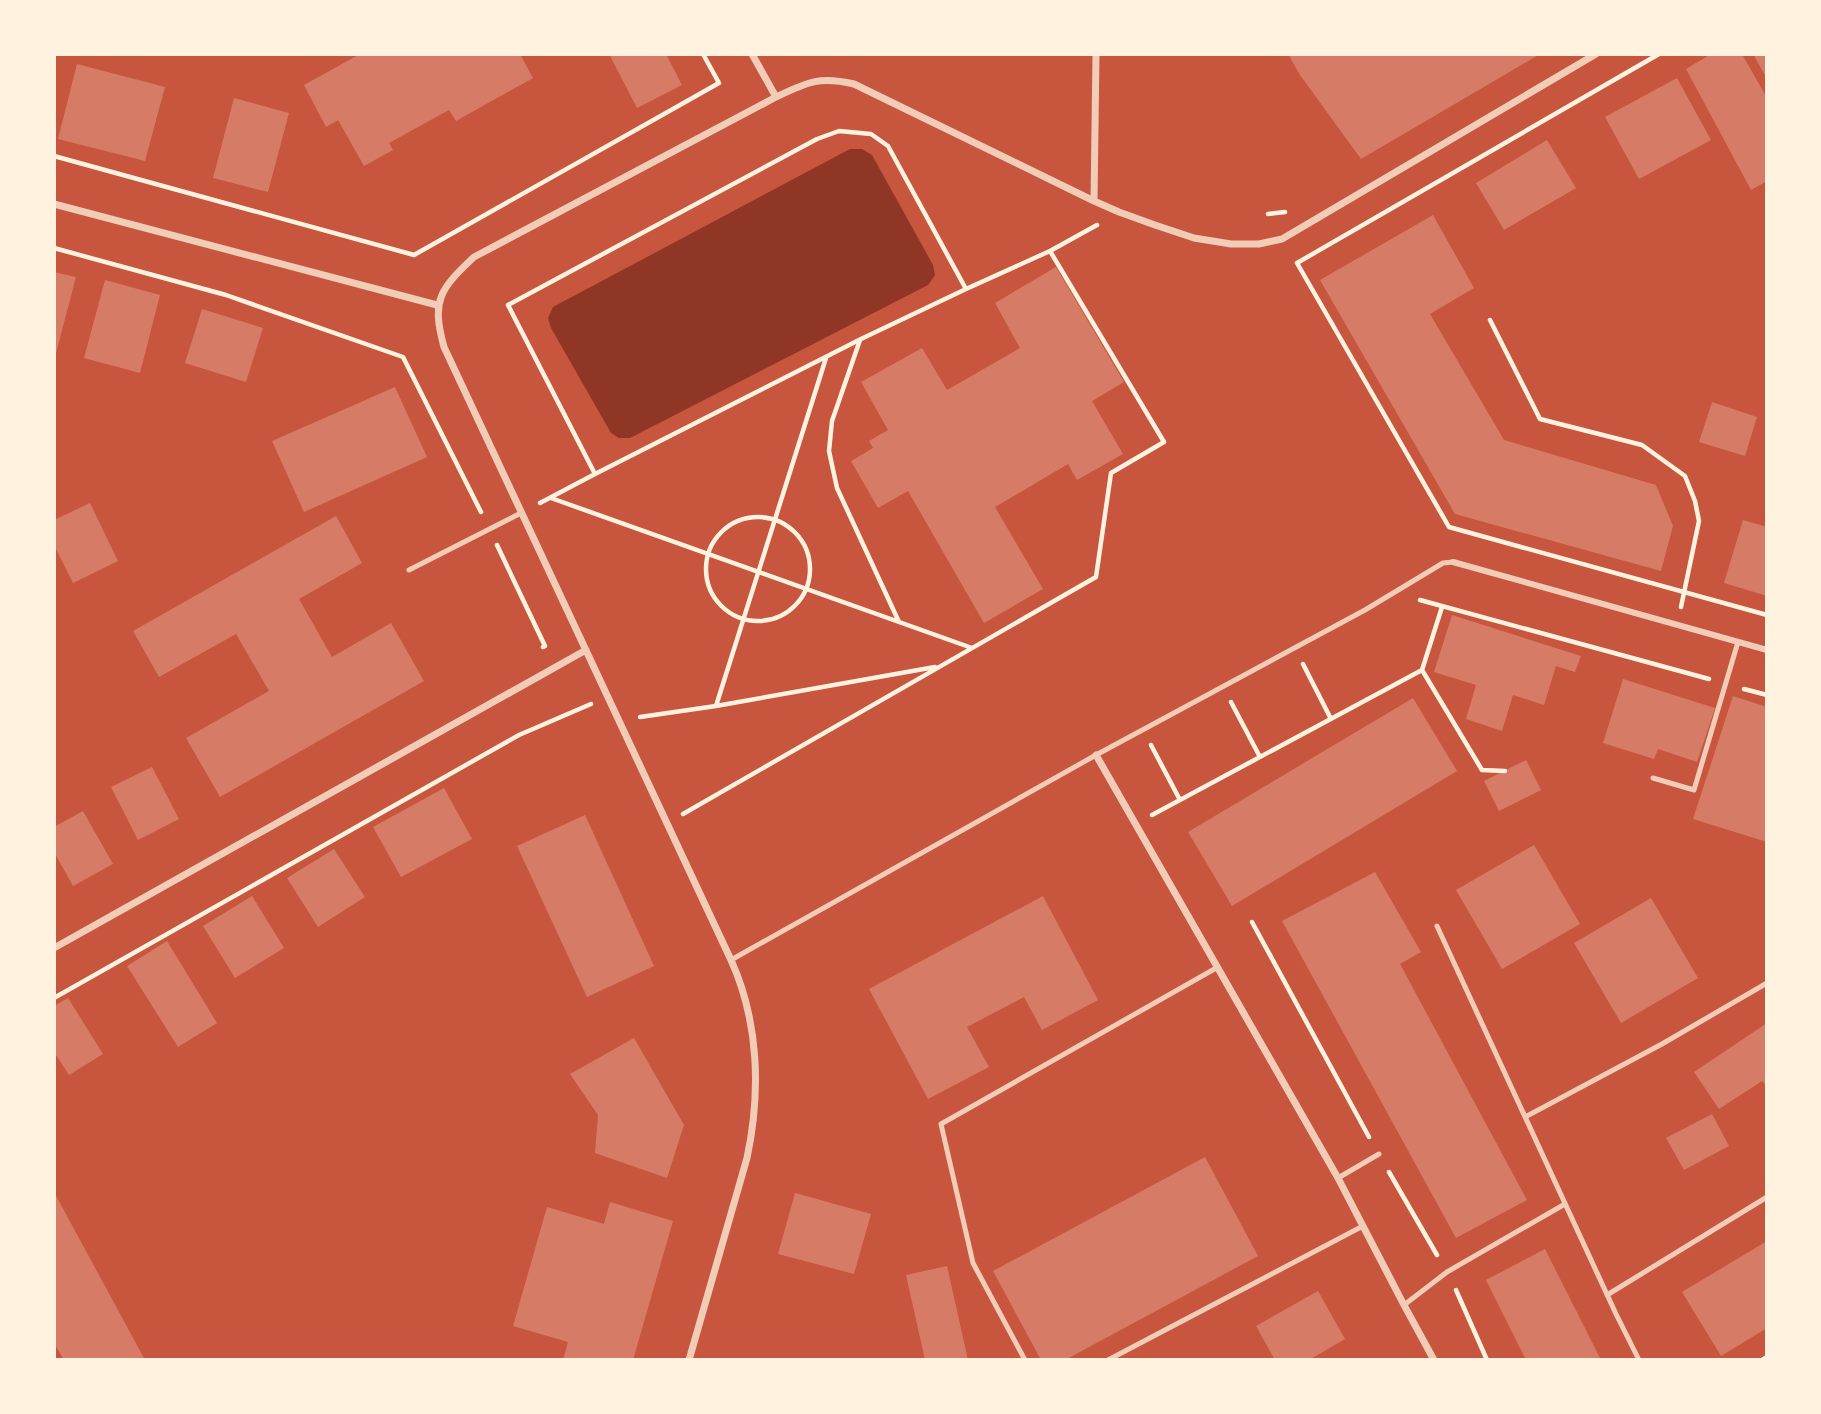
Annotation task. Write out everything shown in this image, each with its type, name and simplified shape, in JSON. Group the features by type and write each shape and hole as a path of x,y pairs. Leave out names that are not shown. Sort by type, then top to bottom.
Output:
{"street":[{"path":"752,54 776,97"},
{"path":"1094,201 1096,54"},
{"path":"690,1360 747,1158 755,1108 754,1037 743,990 731,960 444,347 438,326 437,305 451,279 474,257 776,97 818,80 854,84 1119,212 1194,238 1231,244 1259,244 1282,239 1596,54"},
{"path":"54,204 437,305"},
{"path":"1453,562 1767,650"},
{"path":"54,948 586,650"},
{"path":"1096,755 1338,1178 1434,1360"}],"lane":[{"path":"410,570 521,513"},
{"path":"731,960 1096,755 1365,610 1443,563 1453,562"},
{"path":"1653,778 1694,790 1738,642"},
{"path":"1437,926 1639,1360"},
{"path":"1025,1360 974,1263 941,1124 1218,967"},
{"path":"1525,1117 1662,1044 1767,983"},
{"path":"1338,1178 1379,1154"},
{"path":"1607,1295 1767,1197"},
{"path":"1404,1305 1447,1272 1565,1205"},
{"path":"1108,1360 1363,1226"}],"path":[{"path":"54,156 414,255 719,83 703,54"},
{"path":"1659,54 1297,263 1449,527 1767,614"},
{"path":"595,474 508,304 817,139 839,131 871,134 888,146 966,289"},
{"path":"521,513 861,339 1050,251 1119,212"},
{"path":"54,248 226,295 403,357 490,529 545,646 533,652"},
{"path":"667,823 1096,577 1111,473 1164,442 1050,251"},
{"path":"1490,320 1539,419 1642,445 1685,476 1695,501 1699,521 1678,625"},
{"path":"861,339 832,421 829,451 837,488 899,622"},
{"path":"716,706 827,357"},
{"path":"550,498 972,648"},
{"path":"758,517 775,520 790,528 805,548 810,572 806,589 799,602 773,619 743,619 720,605 712,594 707,581 708,554 727,527 758,517"},
{"path":"1410,598 1767,695"},
{"path":"1135,824 1422,670 1443,607"},
{"path":"1301,659 1331,719"},
{"path":"618,720 716,706 940,667"},
{"path":"1422,670 1482,770 1505,771"},
{"path":"54,998 519,736 607,696"},
{"path":"1229,699 1261,757"},
{"path":"1150,743 1180,800"},
{"path":"1762,1360 1767,1357"}],"shaded area":[{"path":"850,149 862,149 872,155 933,265 935,275 928,285 630,438 619,438 611,433 551,328 548,318 553,307"}],"building":[{"path":"360,54 520,54 533,78 456,121 449,110 389,143 393,150 364,166 338,120 326,127 304,85"},
{"path":"609,54 666,54 682,85 637,108"},
{"path":"1288,54 1540,54 1361,159 1300,75"},
{"path":"1711,54 1742,54 1767,98 1767,181 1751,190 1686,69"},
{"path":"1753,54 1767,54 1767,79"},
{"path":"77,64 165,87 145,161 58,139"},
{"path":"1677,78 1711,140 1639,179 1605,117"},
{"path":"234,98 289,113 268,192 213,178"},
{"path":"1547,140 1576,188 1504,230 1476,183"},
{"path":"1433,215 1474,288 1430,314 1504,440 1656,485 1673,526 1661,571 1455,514 1320,280"},
{"path":"1056,267 1124,382 1092,401 1123,454 1077,480 1068,464 995,507 1043,589 984,623 908,491 878,508 851,461 873,448 869,441 888,430 861,382 922,348 947,390 1020,348 995,303"},
{"path":"54,272 76,277 55,357 54,357"},
{"path":"105,280 160,295 140,373 84,358"},
{"path":"202,309 263,328 246,382 185,363"},
{"path":"395,387 427,457 304,512 272,441"},
{"path":"1712,402 1757,417 1745,456 1699,442"},
{"path":"90,503 118,561 73,583 54,545 54,520"},
{"path":"336,516 362,563 299,599 332,657 391,623 424,681 220,797 186,738 269,691 236,634 159,677 133,631"},
{"path":"1743,520 1767,527 1767,596 1724,583"},
{"path":"1452,615 1581,656 1575,672 1556,666 1544,705 1513,695 1502,731 1466,719 1476,685 1434,672"},
{"path":"1623,679 1715,708 1697,762 1658,749 1654,759 1603,743"},
{"path":"1733,696 1767,707 1767,842 1693,819"},
{"path":"1413,698 1457,771 1232,906 1188,832"},
{"path":"1526,760 1541,790 1499,811 1484,781"},
{"path":"152,767 179,819 138,840 111,787"},
{"path":"444,788 472,839 401,877 373,827"},
{"path":"83,811 113,864 73,886 54,852 54,827"},
{"path":"585,815 654,966 587,997 517,846"},
{"path":"1534,845 1580,924 1502,969 1456,890"},
{"path":"334,849 365,897 318,927 287,878"},
{"path":"1375,872 1421,952 1400,964 1527,1200 1456,1238 1282,921"},
{"path":"252,896 284,948 235,978 203,926"},
{"path":"1043,896 1098,1000 1042,1030 1024,997 967,1027 989,1067 928,1099 869,989"},
{"path":"1651,898 1698,978 1621,1023 1574,943"},
{"path":"167,941 217,1023 178,1047 127,966"},
{"path":"68,998 103,1054 69,1075 54,1052 54,1006"},
{"path":"1767,1023 1767,1087 1762,1081 1719,1109 1694,1072"},
{"path":"634,1038 684,1125 667,1178 595,1153 598,1115 570,1074"},
{"path":"1712,1114 1729,1146 1684,1170 1666,1138"},
{"path":"1205,1157 1258,1256 1065,1360 1041,1360 993,1271"},
{"path":"54,1192 145,1360 64,1360 54,1343"},
{"path":"795,1193 871,1214 854,1274 778,1254"},
{"path":"610,1202 673,1221 633,1360 563,1360 568,1342 513,1326 547,1207 604,1224"},
{"path":"1767,1241 1767,1328 1721,1356 1682,1292"},
{"path":"1545,1249 1601,1360 1526,1360 1486,1280"},
{"path":"947,1266 968,1360 925,1360 906,1275"},
{"path":"1318,1291 1345,1339 1309,1360 1275,1360 1256,1326"}]}
